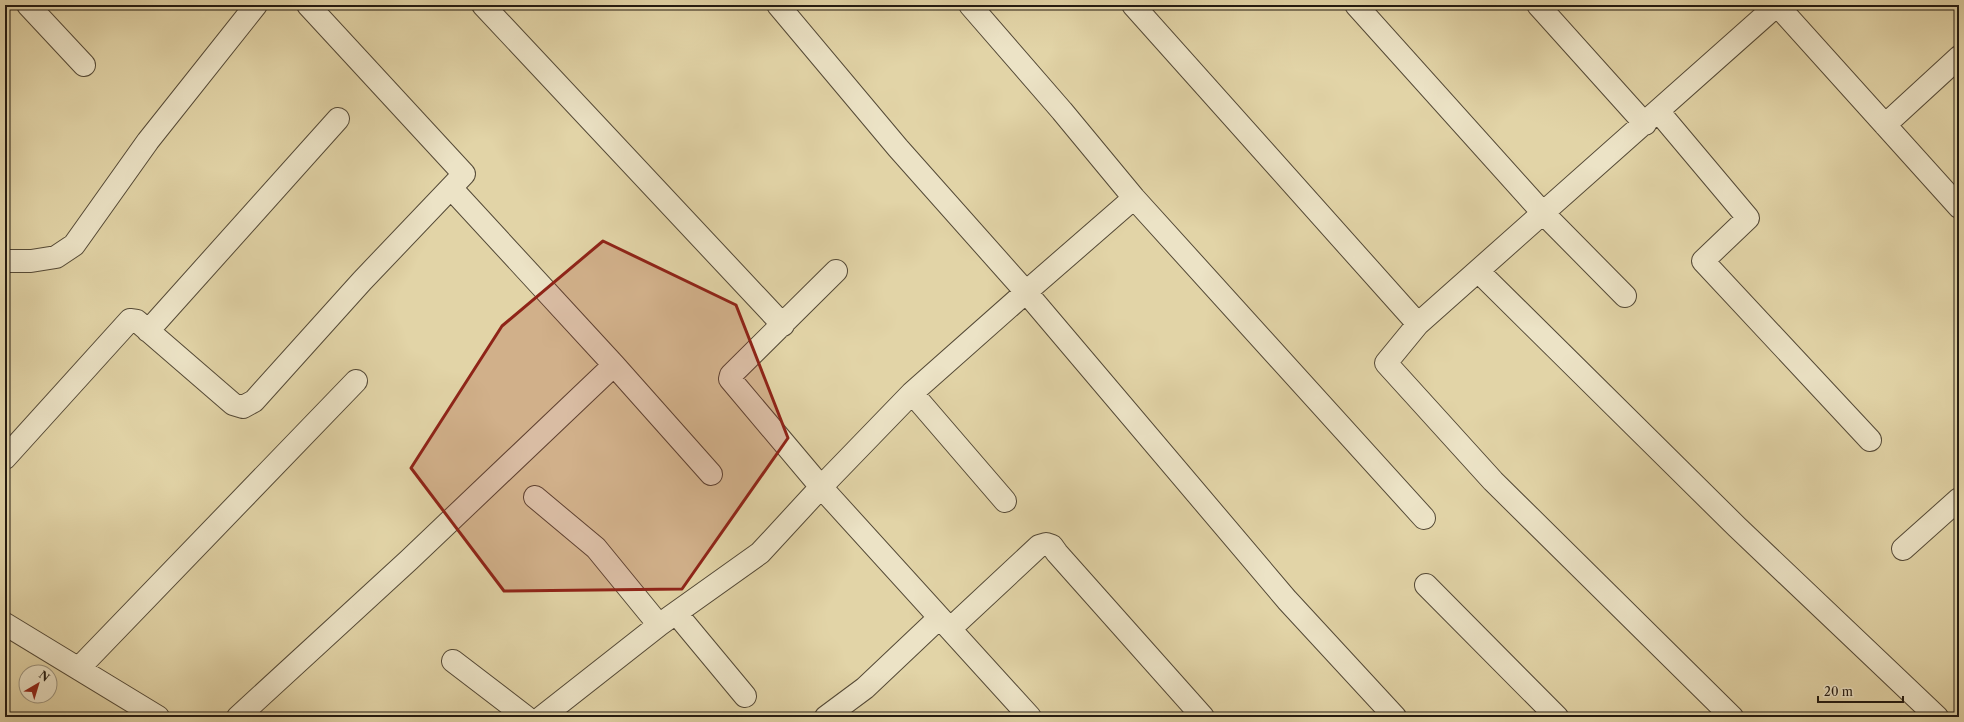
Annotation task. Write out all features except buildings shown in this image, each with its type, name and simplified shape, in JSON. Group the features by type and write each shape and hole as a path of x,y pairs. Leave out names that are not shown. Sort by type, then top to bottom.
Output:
{"street":[{"path":"28,5 84,65"},
{"path":"5,261 31,261 56,257 74,245 148,141 256,5"},
{"path":"5,458 130,320 136,321 233,404 243,406 254,401 362,281 464,174 308,5"},
{"path":"483,5 783,325"},
{"path":"778,5 898,148 1026,292 1287,600 1395,717"},
{"path":"970,5 1062,111 1134,198 1424,518"},
{"path":"1133,5 1418,324"},
{"path":"1356,5 1543,213 1625,296"},
{"path":"1538,5 1652,117 1748,218 1703,261 1870,440"},
{"path":"1732,717 1493,481 1386,363 1418,324 1777,5 1959,207"},
{"path":"1885,125 1959,57"},
{"path":"148,331 338,119"},
{"path":"451,188 614,365 711,474"},
{"path":"542,717 668,619 760,553 821,487 912,393 1134,198"},
{"path":"836,271 731,375 730,379 821,487 1030,717"},
{"path":"1478,271 1737,527 1937,717"},
{"path":"238,717 409,560 614,365"},
{"path":"80,668 356,382"},
{"path":"912,393 1004,501"},
{"path":"535,497 596,548 745,696"},
{"path":"1903,549 1959,499"},
{"path":"826,717 865,688 1039,546 1046,544 1052,546 1202,717"},
{"path":"1426,585 1557,717"},
{"path":"5,624 80,668 158,717"},
{"path":"453,661 526,717"}],"highlighted area":[{"path":"603,241 736,305 788,438 682,589 504,591 411,468 502,326"}]}
